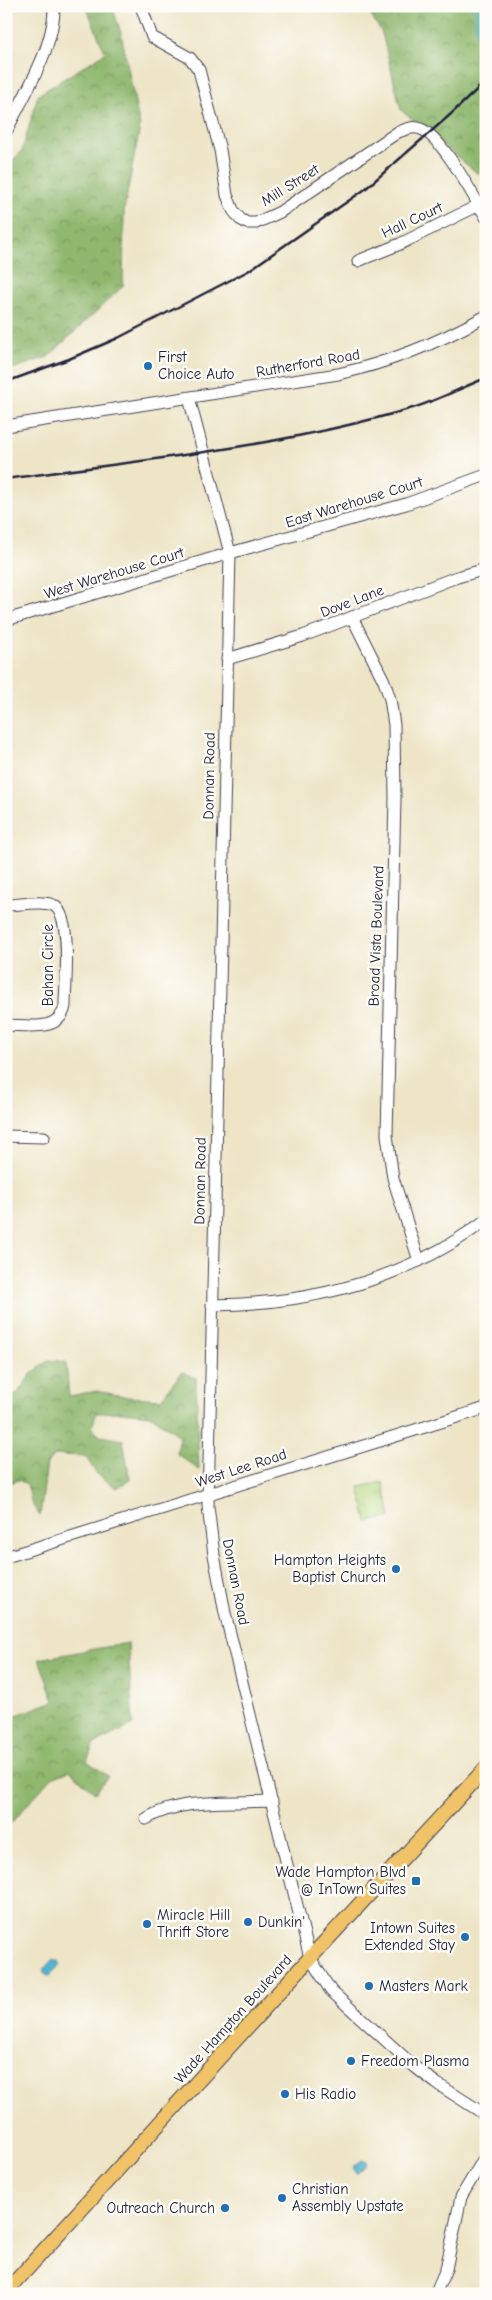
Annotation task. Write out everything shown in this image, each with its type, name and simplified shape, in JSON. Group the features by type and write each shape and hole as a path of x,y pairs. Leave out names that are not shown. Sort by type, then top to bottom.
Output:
{"main road":[{"name":"Wade Hampton Boulevard","path":"6,2292 486,1768"}],"street":[{"path":"6,132 46,48 52,27 54,6"},
{"name":"Mill Street","path":"141,6 152,38 190,58 199,70 220,150 227,195 233,210 240,219 247,223 256,223 280,212 398,132 412,127 421,129 439,144 486,217"},
{"name":"Hall Court","path":"358,260 400,244 479,205"},
{"name":"Rutherford Road","path":"6,426 367,368 424,348 486,316"},
{"name":"Donnan Road","path":"189,398 230,553 212,1306 209,1517 218,1583 310,1958"},
{"name":"East Warehouse Court","path":"230,553 406,504 486,475"},
{"name":"West Warehouse Court","path":"6,620 230,553"},
{"name":"Dove Lane","path":"227,659 275,645 454,578 486,569"},
{"name":"Broad Vista Boulevard","path":"352,617 384,681 390,700 394,725 395,798 387,1135 393,1178 419,1261"},
{"name":"Bahan Circle","path":"6,905 45,903 54,906 62,914 66,938 65,1006 62,1016 56,1023 46,1026 6,1025"},
{"path":"6,1136 44,1137"},
{"path":"212,1306 267,1303 316,1296 368,1282 419,1261 461,1238 486,1220"},
{"name":"West Lee Road","path":"6,1557 486,1408"},
{"path":"146,1819 163,1810 180,1806 272,1801"},
{"path":"310,1958 332,1991 410,2062 436,2084 486,2115"},
{"path":"435,2294 446,2269 462,2198 486,2155"}],"green space":[{"path":"86,6 112,6 121,33 140,127 124,210 123,286 48,357 6,371 6,167 22,151 38,95 105,53"},
{"path":"365,6 486,6 486,167 478,174 401,110 382,33"},
{"path":"49,1360 66,1362 69,1396 97,1391 128,1397 161,1399 182,1372 196,1378 199,1470 177,1454 180,1436 150,1415 122,1412 96,1413 92,1428 100,1436 123,1440 130,1480 117,1488 97,1474 85,1456 56,1455 47,1463 40,1516 32,1504 27,1484 18,1480 6,1484 6,1395 17,1394 31,1374"},
{"path":"383,1482 391,1517 367,1522 359,1487"},
{"path":"128,1643 133,1725 94,1744 87,1761 108,1776 95,1793 70,1770 52,1777 6,1829 6,1719 54,1701 39,1659"}],"water":[{"path":"53,1959 58,1961 60,1966 50,1976 46,1975 43,1970"},
{"path":"362,2160 366,2162 366,2165 358,2173 355,2173 353,2167"}],"waterway":[{"path":"475,6 480,53"}],"railway":[{"path":"6,382 69,359 118,338 248,271 364,190 486,81"},
{"path":"6,479 213,451 315,432 366,421 416,407 486,378"}],"place":[{"name":"First Choice Auto","path":"148,366"},
{"name":"Hampton Heights Baptist Church","path":"396,1569"},
{"name":"Wade Hampton Blvd @ InTown Suites","path":"416,1881"},
{"name":"Dunkin'","path":"248,1922"},
{"name":"Miracle Hill Thrift Store","path":"147,1924"},
{"name":"Intown Suites Extended Stay","path":"465,1937"},
{"name":"Masters Mark","path":"369,1986"},
{"name":"Freedom Plasma","path":"351,2061"},
{"name":"His Radio","path":"285,2094"},
{"name":"Christian Assembly Upstate","path":"282,2198"},
{"name":"Outreach Church","path":"225,2208"}]}
